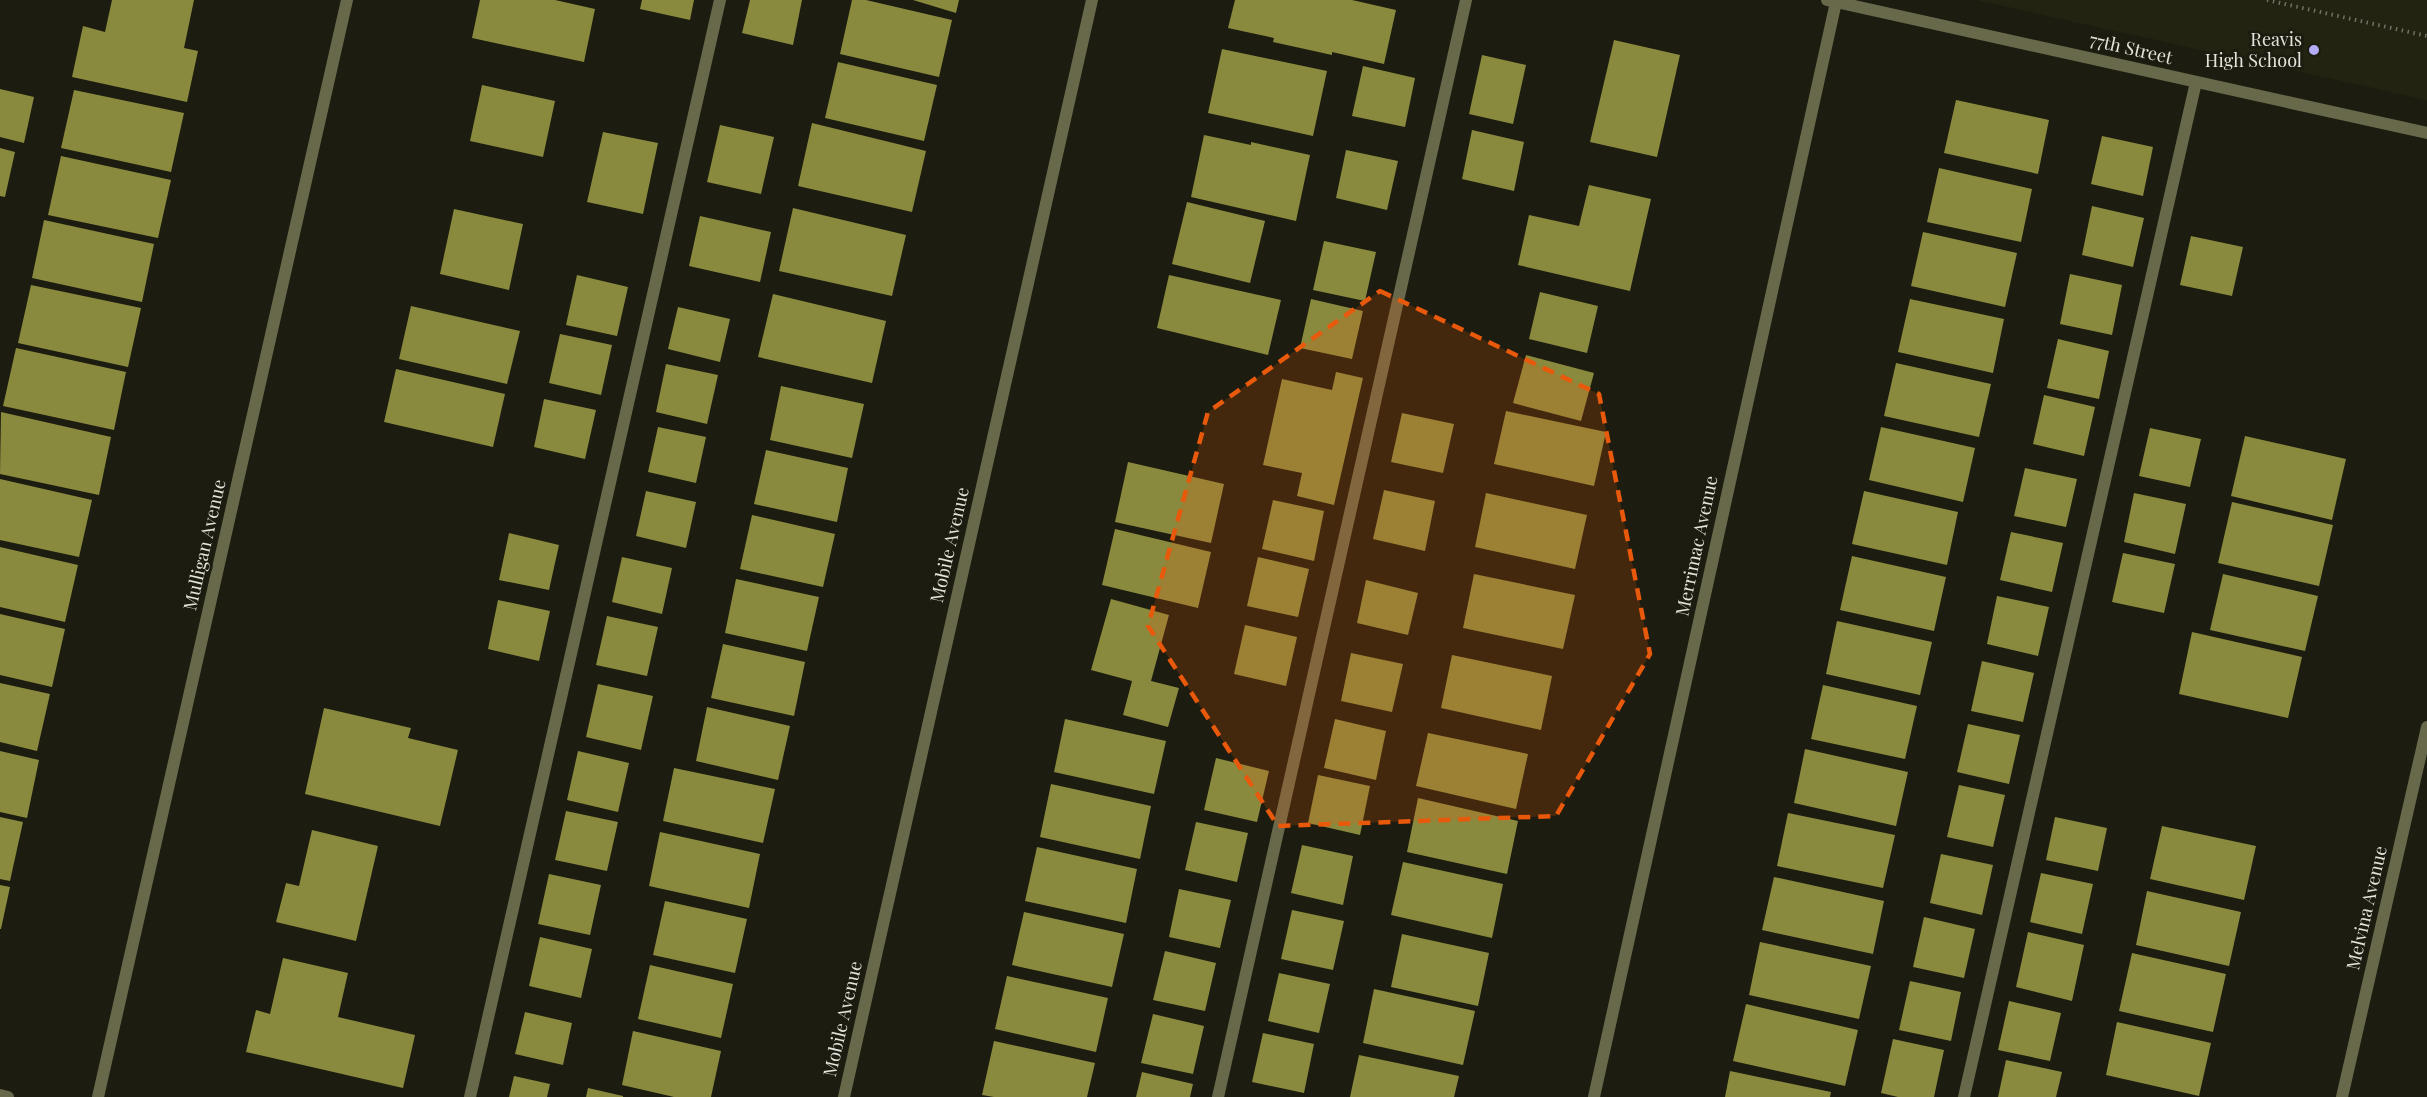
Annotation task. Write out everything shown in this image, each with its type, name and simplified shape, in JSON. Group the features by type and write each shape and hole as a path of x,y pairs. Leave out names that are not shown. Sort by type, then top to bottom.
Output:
{"street":[{"name":"Mulligan Avenue","path":"98,1097 347,0"},
{"path":"471,1097 720,0"},
{"name":"Mobile Avenue","path":"843,1097 1092,0"},
{"path":"1218,1097 1466,0"},
{"name":"77th Street","path":"1832,1 2427,133"},
{"name":"Merrimac Avenue","path":"1594,1097 1832,1"},
{"path":"1964,1097 2196,82"},
{"name":"Melvina Avenue","path":"2342,1097 2427,726"},
{"path":"0,1095 8,1097"}],"path":[{"path":"2267,0 2427,36"}],"highlighted area":[{"path":"1380,291 1599,394 1650,654 1556,816 1278,826 1148,626 1208,412"}],"shaded area":[{"name":"Reavis High School","path":"1976,0 2427,0 2427,100"}],"building":[{"path":"112,0 194,0 184,48 198,51 187,102 72,77 83,26 105,32"},
{"path":"480,0 555,0 595,9 584,62 472,38"},
{"path":"642,0 694,0 690,20 640,9"},
{"path":"750,0 802,0 793,45 742,33"},
{"path":"852,0 866,0 952,20 939,77 840,54"},
{"path":"913,0 959,0 956,13"},
{"path":"1235,0 1352,0 1396,10 1384,64 1273,42 1274,38 1228,28"},
{"path":"1614,40 1680,55 1657,157 1590,142"},
{"path":"1222,49 1327,71 1313,136 1208,113"},
{"path":"1482,55 1526,65 1513,124 1469,114"},
{"path":"838,62 937,85 924,141 825,118"},
{"path":"1363,66 1415,78 1405,127 1352,116"},
{"path":"482,85 555,101 543,157 470,141"},
{"path":"0,89 34,97 24,143 0,137"},
{"path":"74,90 184,113 171,172 61,148"},
{"path":"1956,100 2049,120 2038,174 1944,153"},
{"path":"812,123 926,151 912,212 798,186"},
{"path":"720,125 774,137 761,194 707,182"},
{"path":"1472,130 1524,142 1514,191 1462,179"},
{"path":"603,132 658,143 643,214 587,202"},
{"path":"1204,135 1251,145 1251,142 1310,155 1296,221 1191,197"},
{"path":"2102,136 2153,147 2143,196 2091,184"},
{"path":"0,148 15,152 5,197 0,196"},
{"path":"1346,150 1398,161 1387,210 1336,198"},
{"path":"61,156 171,180 158,238 48,215"},
{"path":"1939,168 2032,189 2021,242 1927,222"},
{"path":"1589,185 1651,199 1630,291 1518,265 1529,215 1579,226"},
{"path":"1187,202 1265,221 1250,283 1172,264"},
{"path":"2092,206 2144,218 2133,267 2082,255"},
{"path":"793,208 906,235 892,296 779,271"},
{"path":"454,209 523,224 509,290 440,274"},
{"path":"700,216 771,232 760,282 689,266"},
{"path":"44,220 154,244 142,302 32,278"},
{"path":"1923,232 2017,253 2005,307 1911,286"},
{"path":"2191,236 2243,247 2232,296 2180,285"},
{"path":"1324,241 1376,252 1365,301 1313,290"},
{"path":"2070,274 2122,285 2112,335 2060,324"},
{"path":"577,275 628,287 617,336 566,325"},
{"path":"1169,275 1281,300 1268,355 1157,328"},
{"path":"31,285 141,308 128,367 18,343"},
{"path":"1540,292 1598,306 1587,353 1529,339"},
{"path":"773,294 886,321 872,383 758,357"},
{"path":"1311,299 1363,311 1352,359 1300,348"},
{"path":"1910,299 2004,319 1993,373 1898,352"},
{"path":"411,306 520,331 507,384 399,359"},
{"path":"678,307 730,319 720,362 668,349"},
{"path":"560,334 612,345 601,395 549,383"},
{"path":"2058,339 2109,351 2099,399 2047,388"},
{"path":"16,348 126,372 114,430 3,406"},
{"path":"1526,355 1594,373 1581,421 1513,403"},
{"path":"1896,363 1991,384 1979,437 1884,416"},
{"path":"666,364 718,375 707,424 656,412"},
{"path":"396,369 505,394 493,447 384,422"},
{"path":"1336,372 1363,378 1334,505 1297,496 1302,473 1263,465 1282,379 1332,390"},
{"path":"781,386 864,404 852,458 770,440"},
{"path":"2044,395 2095,407 2084,456 2033,444"},
{"path":"544,399 596,410 585,459 534,447"},
{"path":"1506,411 1606,432 1594,486 1494,464"},
{"path":"1,412 111,437 99,495 0,474"},
{"path":"1402,413 1454,424 1443,473 1391,462"},
{"path":"658,427 706,437 696,483 648,472"},
{"path":"1881,427 1975,448 1963,502 1869,480"},
{"path":"2150,428 2201,439 2190,487 2139,476"},
{"path":"2245,436 2346,459 2332,520 2231,496"},
{"path":"766,450 848,468 837,522 754,504"},
{"path":"1128,462 1224,484 1211,543 1115,522"},
{"path":"2025,468 2077,479 2066,527 2014,516"},
{"path":"0,479 92,500 79,557 0,540"},
{"path":"1384,490 1435,501 1425,551 1373,539"},
{"path":"646,491 696,502 686,548 636,536"},
{"path":"1864,491 1958,512 1947,565 1852,544"},
{"path":"1486,493 1587,515 1575,569 1475,547"},
{"path":"2134,493 2186,504 2175,554 2124,542"},
{"path":"1273,500 1324,511 1314,561 1262,549"},
{"path":"2232,502 2333,525 2319,586 2218,563"},
{"path":"752,515 835,534 823,587 740,569"},
{"path":"1115,529 1211,552 1198,608 1102,585"},
{"path":"2011,532 2063,543 2052,592 2000,580"},
{"path":"509,533 559,545 549,590 499,580"},
{"path":"0,547 78,565 65,622 0,607"},
{"path":"2123,553 2175,564 2164,613 2112,602"},
{"path":"1852,556 1946,577 1934,631 1840,610"},
{"path":"622,557 672,568 662,614 612,602"},
{"path":"1258,557 1309,569 1298,617 1247,606"},
{"path":"1474,574 1575,595 1563,649 1463,628"},
{"path":"2223,574 2318,596 2305,651 2210,630"},
{"path":"736,579 819,597 807,651 725,633"},
{"path":"1366,580 1418,593 1408,635 1357,623"},
{"path":"1997,596 2049,607 2038,656 1987,644"},
{"path":"1111,599 1169,615 1151,681 1179,688 1168,727 1123,715 1132,681 1091,670"},
{"path":"498,600 550,611 539,661 488,649"},
{"path":"0,614 65,629 52,687 0,675"},
{"path":"607,616 658,627 647,676 596,665"},
{"path":"1837,621 1932,642 1920,695 1826,674"},
{"path":"1245,625 1297,637 1286,686 1234,674"},
{"path":"2192,632 2302,657 2288,718 2179,694"},
{"path":"723,644 805,662 794,716 711,698"},
{"path":"1351,653 1403,664 1392,712 1341,701"},
{"path":"1452,655 1552,676 1541,730 1441,708"},
{"path":"1982,661 2034,673 2023,722 1971,711"},
{"path":"0,683 50,694 37,751 0,742"},
{"path":"598,684 653,696 641,750 586,737"},
{"path":"1823,685 1917,706 1905,759 1811,739"},
{"path":"707,707 790,726 778,780 696,761"},
{"path":"324,708 411,728 408,738 458,750 440,826 305,794"},
{"path":"1065,719 1166,741 1154,794 1054,772"},
{"path":"1335,719 1386,731 1376,780 1324,768"},
{"path":"1968,724 2020,735 2009,784 1957,772"},
{"path":"1428,733 1528,754 1516,809 1416,786"},
{"path":"1805,749 1908,772 1896,826 1794,803"},
{"path":"0,751 39,760 27,818 0,812"},
{"path":"578,751 629,763 618,812 567,800"},
{"path":"1216,758 1269,771 1257,822 1204,810"},
{"path":"674,768 775,789 763,843 663,821"},
{"path":"1318,775 1370,786 1360,835 1308,823"},
{"path":"1051,784 1151,806 1140,859 1040,837"},
{"path":"1959,785 2005,795 1993,847 1947,837"},
{"path":"1418,798 1518,821 1507,874 1407,852"},
{"path":"566,811 618,822 607,871 555,860"},
{"path":"1788,813 1895,835 1883,888 1777,866"},
{"path":"0,817 23,822 10,881 0,879"},
{"path":"2055,817 2107,828 2098,871 2046,860"},
{"path":"1196,822 1248,833 1237,882 1185,870"},
{"path":"2162,826 2256,846 2244,900 2150,879"},
{"path":"312,830 378,846 356,941 276,922 286,883 299,886"},
{"path":"660,832 760,854 749,908 649,886"},
{"path":"1302,845 1353,856 1343,905 1291,893"},
{"path":"1037,847 1137,869 1126,923 1025,901"},
{"path":"1941,854 1993,865 1982,915 1930,903"},
{"path":"1403,862 1503,884 1492,938 1391,915"},
{"path":"2041,873 2093,884 2082,934 2030,922"},
{"path":"549,874 601,885 590,935 538,924"},
{"path":"1774,877 1884,901 1873,954 1762,930"},
{"path":"0,885 10,887 1,929 0,929"},
{"path":"1179,889 1231,900 1220,948 1169,937"},
{"path":"2147,891 2241,912 2229,966 2136,945"},
{"path":"665,901 747,919 735,973 653,955"},
{"path":"1292,910 1344,921 1333,970 1281,959"},
{"path":"1024,912 1124,934 1112,987 1012,965"},
{"path":"1924,917 1975,929 1964,978 1913,967"},
{"path":"2028,932 2084,945 2072,1001 2016,987"},
{"path":"1402,934 1489,953 1478,1006 1391,987"},
{"path":"540,937 592,949 581,998 529,986"},
{"path":"1760,942 1871,966 1859,1019 1749,995"},
{"path":"1165,951 1216,963 1205,1011 1153,1000"},
{"path":"2132,953 2226,974 2213,1032 2119,1011"},
{"path":"283,958 348,973 338,1017 415,1035 403,1088 246,1052 256,1010 270,1014"},
{"path":"650,965 733,984 721,1038 638,1019"},
{"path":"1279,973 1330,984 1319,1033 1268,1021"},
{"path":"1007,976 1108,998 1096,1052 995,1029"},
{"path":"1910,981 1961,992 1951,1041 1899,1030"},
{"path":"1374,989 1475,1011 1463,1065 1363,1043"},
{"path":"2009,1001 2061,1013 2050,1061 1998,1050"},
{"path":"1746,1004 1858,1030 1845,1086 1733,1061"},
{"path":"525,1012 572,1023 563,1065 515,1054"},
{"path":"1153,1014 1204,1026 1193,1074 1141,1063"},
{"path":"2117,1022 2211,1043 2199,1096 2106,1075"},
{"path":"633,1031 721,1051 711,1097 674,1097 622,1085"},
{"path":"1263,1033 1314,1044 1304,1093 1252,1082"},
{"path":"1893,1039 1944,1050 1934,1097 1898,1097 1881,1093"},
{"path":"994,1041 1095,1063 1087,1097 982,1095"},
{"path":"1359,1055 1459,1076 1454,1097 1350,1097"},
{"path":"2006,1060 2062,1072 2056,1097 1998,1097"},
{"path":"1730,1071 1831,1092 1830,1097 1725,1097"},
{"path":"1142,1072 1193,1084 1190,1097 1136,1097"},
{"path":"514,1076 550,1084 547,1097 509,1097"},
{"path":"588,1088 623,1096 623,1097 586,1097"}],"place":[{"name":"Reavis High School","path":"2314,50"}]}
